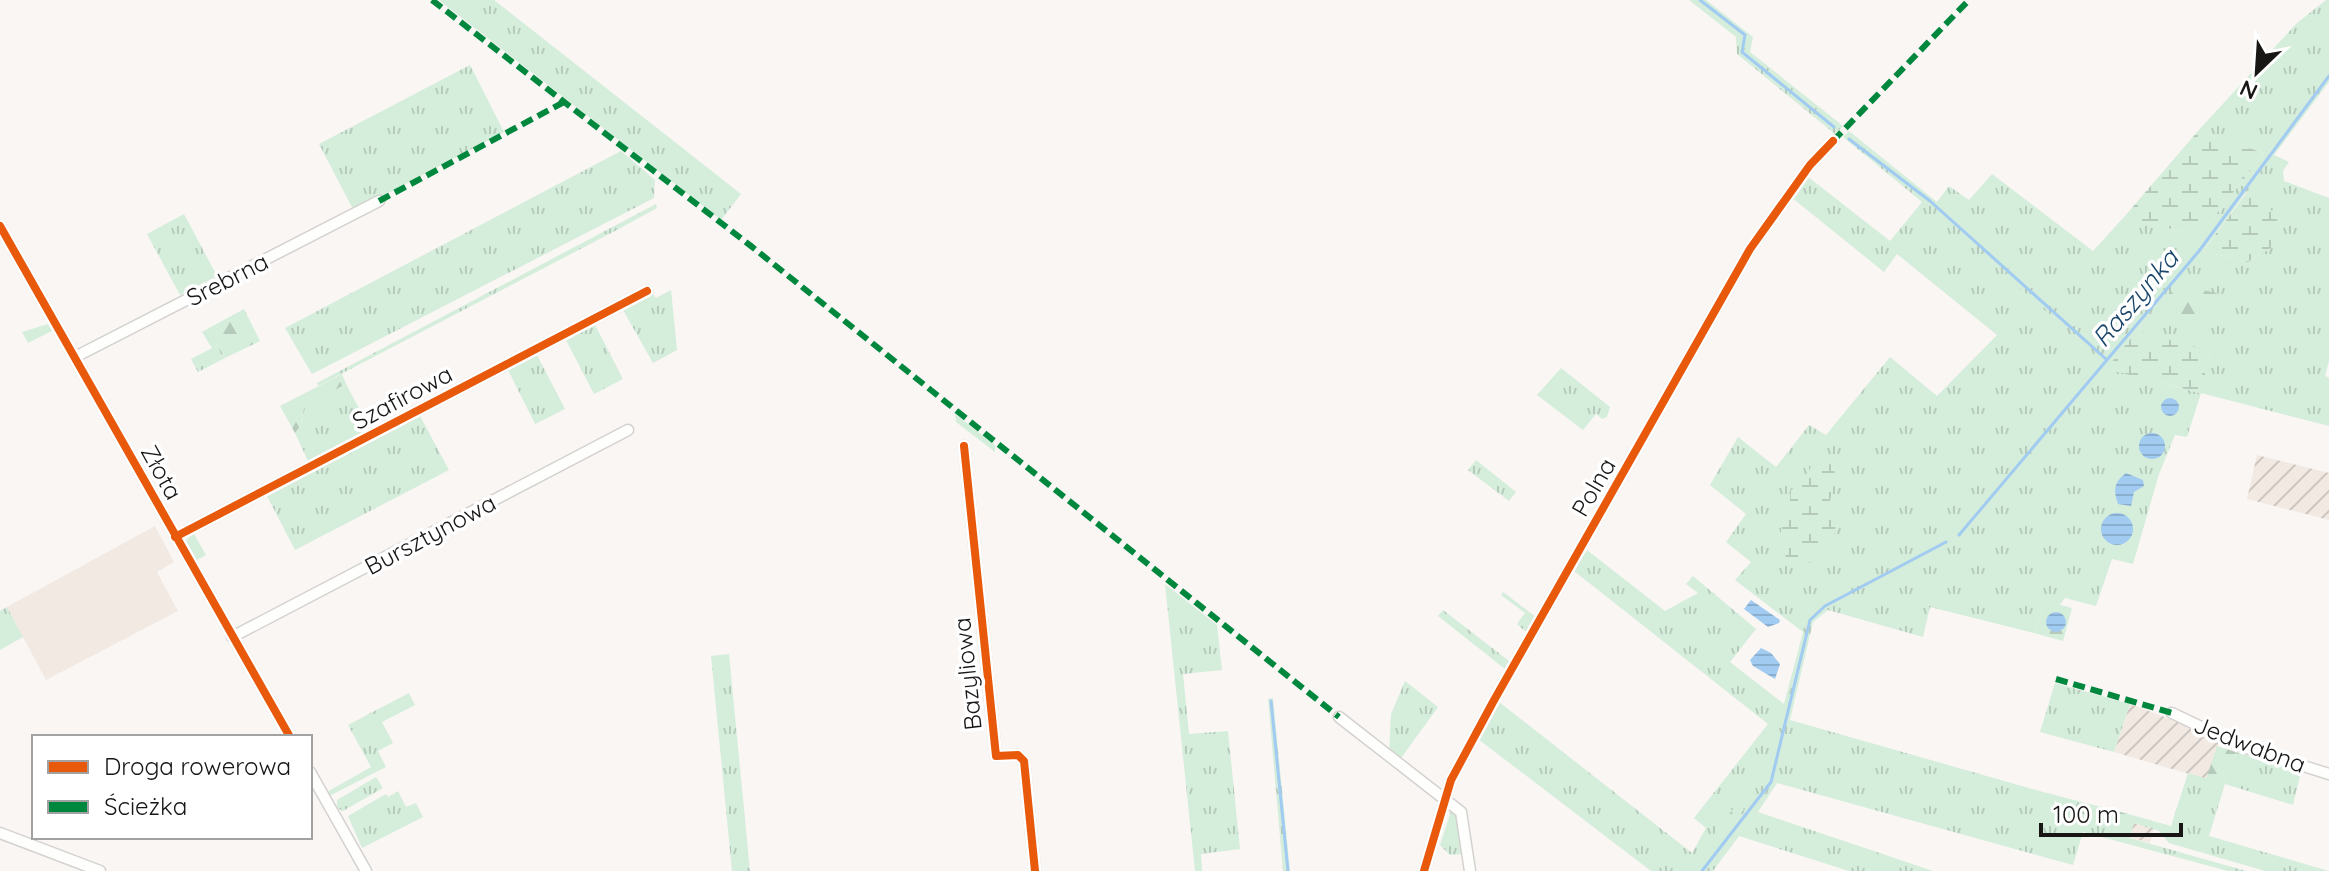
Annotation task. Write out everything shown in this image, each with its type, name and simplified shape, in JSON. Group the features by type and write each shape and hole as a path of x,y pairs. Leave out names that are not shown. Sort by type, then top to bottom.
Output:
{"street":[{"name":"Polna","path":"1424,871 1451,780 1493,702 1746,256 1810,165 1833,141"},
{"name":"Srebrna","path":"75,357 379,201"},
{"name":"Złota","path":"0,226 289,735"},
{"name":"Szafirowa","path":"175,537 647,291"},
{"name":"Bursztynowa","path":"232,637 628,430"},
{"name":"Bazyliowa","path":"964,446 996,756 1018,755 1024,761 1035,871"},
{"name":"Jedwabna","path":"2172,713 2243,747 2329,774"},
{"path":"1339,717 1462,814 1470,871"},
{"path":"312,776 366,871"},
{"path":"0,833 100,871"}],"shaded area":[{"path":"2257,455 2329,473 2329,520 2247,499"},
{"path":"155,526 174,562 157,572 178,611 46,680 7,607"},
{"path":"2130,704 2221,738 2206,779 2114,752"},
{"path":"2133,823 2154,829 2150,843 2129,837"}],"green space":[{"path":"439,0 494,0 741,194 721,220"},
{"path":"1689,0 1706,0 1753,37 1750,52 1843,126 1835,134 1737,54 1736,37"},
{"path":"2329,0 2329,82 2274,155 2289,162 2283,171 2284,181 2329,198 2329,361 2325,376 2329,378 2329,426 2201,393 2187,437 2175,435 2159,474 2133,564 2112,559 2096,606 2065,598 2060,605 2046,601 2034,633 1930,607 1923,637 1828,610 1813,622 1790,720 2043,792 2039,805 2128,829 2132,815 2171,826 2188,773 2225,784 2209,836 2329,871 2265,871 2169,843 2159,831 2134,823 2130,838 2246,871 2228,871 2083,832 2073,865 1777,783 1758,812 1933,871 1849,871 1739,836 1713,871 1651,871 1478,739 1499,702 1692,853 1706,828 1694,818 1768,724 1574,571 1587,550 1665,611 1698,593 1686,584 1693,576 1756,629 1730,662 1784,704 1803,632 1735,580 1751,562 1726,542 1746,514 1710,485 1738,437 1776,467 1809,425 1826,435 1890,357 1937,396 1997,335 1897,254 1884,272 1791,197 1807,176 1890,241 1922,202 1843,137 1849,131 1937,202 1949,186 1969,200 1992,174 2093,251 2124,217 2199,236 2264,153 2198,131 2297,23","holes":["2247,191 2267,205 2281,226 2274,246 2248,262 2203,251","2210,351 2200,393 2107,369"]},
{"path":"470,65 504,132 354,211 319,144"},
{"path":"2198,131 2264,153 2199,236 2124,217"},
{"path":"621,151 655,180 654,198 312,374 285,328"},
{"path":"2248,191 2268,205 2281,226 2274,246 2248,262 2203,251"},
{"path":"656,204 657,208 615,231 318,386 317,383"},
{"path":"184,214 217,276 180,295 147,234"},
{"path":"2178,284 2224,295 2215,323 2155,309"},
{"path":"2019,287 2051,316 2044,322 2022,315 2013,302"},
{"path":"671,290 677,350 653,363 623,310 652,293 656,298"},
{"path":"244,309 260,341 225,358 218,345 212,348 202,332"},
{"path":"48,324 52,331 28,343 22,332"},
{"path":"595,325 623,379 594,394 566,340"},
{"path":"2137,331 2210,351 2201,393 2106,369"},
{"path":"218,345 225,358 198,372 191,359"},
{"path":"537,355 565,409 535,424 508,370"},
{"path":"1561,368 1610,407 1607,417 1602,419 1596,414 1583,430 1537,395"},
{"path":"342,374 346,384 304,406 301,425 295,433 280,406"},
{"path":"346,384 370,429 308,461 295,433 301,425 304,406"},
{"path":"955,414 995,445 995,452 956,422"},
{"path":"420,416 449,470 295,550 267,496"},
{"path":"1823,457 1835,473 1830,502 1835,520 1834,536 1819,558 1808,563 1797,563 1787,558 1781,547 1783,514 1789,509 1791,490 1805,482 1812,463"},
{"path":"1476,460 1516,492 1509,501 1468,470"},
{"path":"193,532 206,555 195,561 185,542"},
{"path":"1165,584 1217,625 1222,670 1183,674 1189,734 1228,731 1240,849 1201,854 1202,871 1195,871"},
{"path":"1503,592 1536,617 1527,633 1517,624 1525,613 1501,595"},
{"path":"2046,601 2072,608 2063,641 2034,633"},
{"path":"7,607 23,637 0,650 0,611"},
{"path":"1443,610 1509,661 1505,669 1438,616"},
{"path":"729,654 750,871 732,871 711,656"},
{"path":"1405,681 1438,707 1399,761 1389,754 1391,714"},
{"path":"2055,683 2130,704 2114,752 2040,732"},
{"path":"409,693 415,705 382,722 393,743 378,751 386,767 329,796 327,792 371,767 348,725"},
{"path":"1273,698 1290,871 1283,871 1268,699"},
{"path":"2217,746 2236,752 2225,784 2206,779"},
{"path":"2236,752 2301,772 2293,805 2225,784"},
{"path":"376,777 383,788 343,811 337,808 337,800"},
{"path":"398,791 406,807 416,803 423,817 362,848 348,816 386,794 388,797"},
{"path":"2043,792 2132,815 2128,830 2038,805"},
{"path":"1737,804 1744,809 1721,840 1713,835"},
{"path":"1451,811 1459,817 1464,854 1450,855 1440,845"}],"water":[{"path":"2170,398 2179,407 2170,416 2161,407"},
{"path":"2152,433 2161,437 2165,446 2161,455 2152,459 2143,455 2139,446 2143,437"},
{"path":"2126,473 2143,480 2144,486 2134,492 2131,506 2118,504 2115,495 2117,483"},
{"path":"2117,513 2129,517 2133,529 2129,541 2117,545 2105,541 2101,529 2105,517"},
{"path":"1751,600 1780,620 1779,623 1768,627 1744,609"},
{"path":"2056,612 2063,615 2066,622 2063,629 2056,632 2049,629 2046,622 2049,615"},
{"path":"1761,648 1771,653 1780,664 1775,679 1753,666 1750,660"}],"waterway":[{"path":"1700,0 1745,35 1742,52 1834,127"},
{"name":"Raszynka","path":"1959,535 2199,251 2329,76"},
{"path":"1849,139 1930,201 2107,360"},
{"name":"Raszynka","path":"1702,871 1771,782 1810,620 1825,606 1946,542"},
{"path":"1271,701 1288,871"}],"marked path":[{"path":"432,0 751,246 1339,717"},
{"path":"1833,141 1969,0"},
{"path":"379,201 564,102"},
{"path":"2056,679 2172,713"}],"cycle path":[{"path":"1424,871 1451,780 1493,702 1750,249 1810,165 1833,141"},
{"path":"0,226 289,735"},
{"path":"175,537 647,291"},
{"path":"964,446 996,756 1018,755 1024,761 1035,871"}]}
